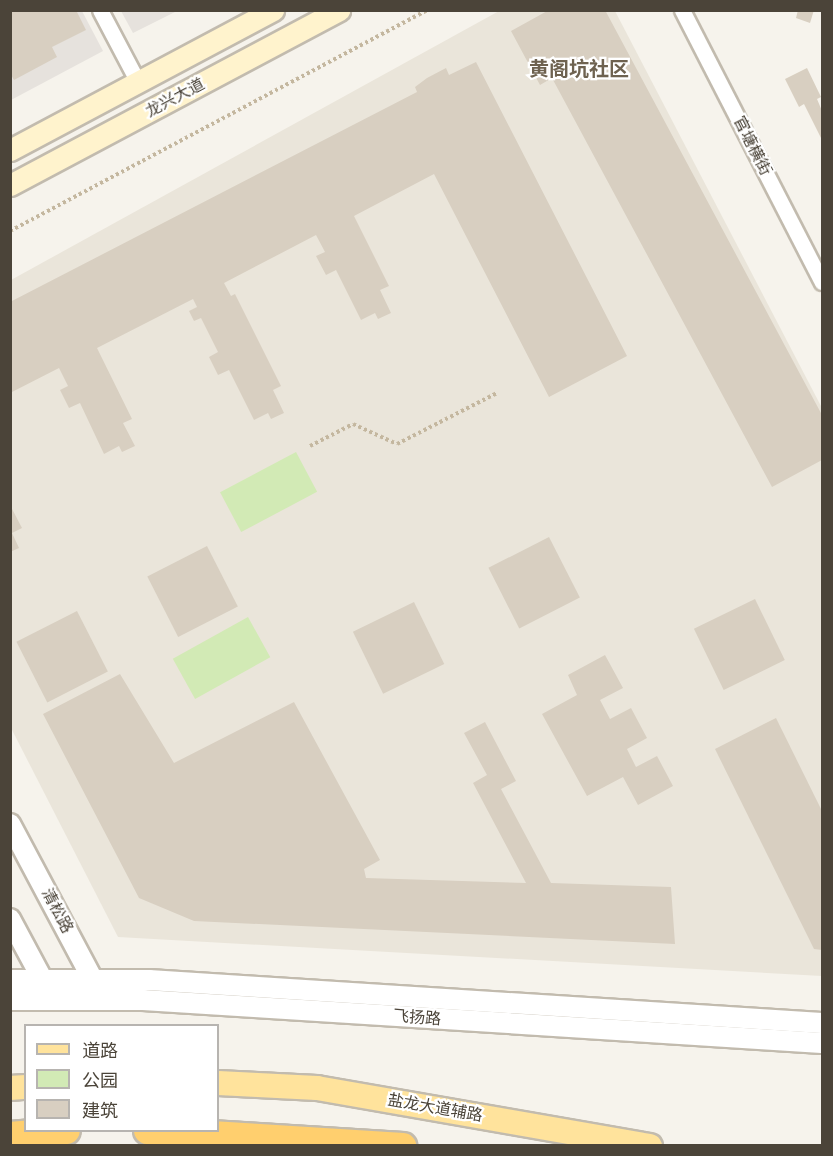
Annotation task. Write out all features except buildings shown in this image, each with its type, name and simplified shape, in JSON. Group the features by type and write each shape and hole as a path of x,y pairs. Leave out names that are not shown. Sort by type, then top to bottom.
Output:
{"highway":[{"path":"10,1135 52,1132"},
{"path":"166,1132 403,1146"}],"main road":[{"name":"龙兴大道","path":"10,150 273,10"},
{"name":"龙兴大道","path":"10,185 339,10"},
{"name":"盐龙大道辅路","path":"219,1083 317,1088 650,1146"}],"street":[{"path":"100,10 138,82"},
{"name":"官塘横街","path":"682,10 822,282"},
{"name":"清松路","path":"10,824 93,980 93,1000"},
{"path":"10,919 54,1000"},
{"name":"飞扬路","path":"10,980 172,981 822,1023"},
{"name":"飞扬路","path":"10,1000 93,1000 822,1043"}],"path":[{"path":"10,231 427,10"},
{"path":"310,446 353,424 397,444 498,393"}],"shaded area":[{"path":"11,11 82,11 103,51 11,100"},
{"path":"121,11 177,11 133,33"},
{"path":"499,11 615,11 822,408 822,976 118,937 11,728 11,280"}],"green space":[{"path":"296,452 317,492 241,532 220,492"},
{"path":"248,617 270,657 195,699 173,659"}],"district":[{"name":"黄阁坑社区","path":"579,69"}]}
